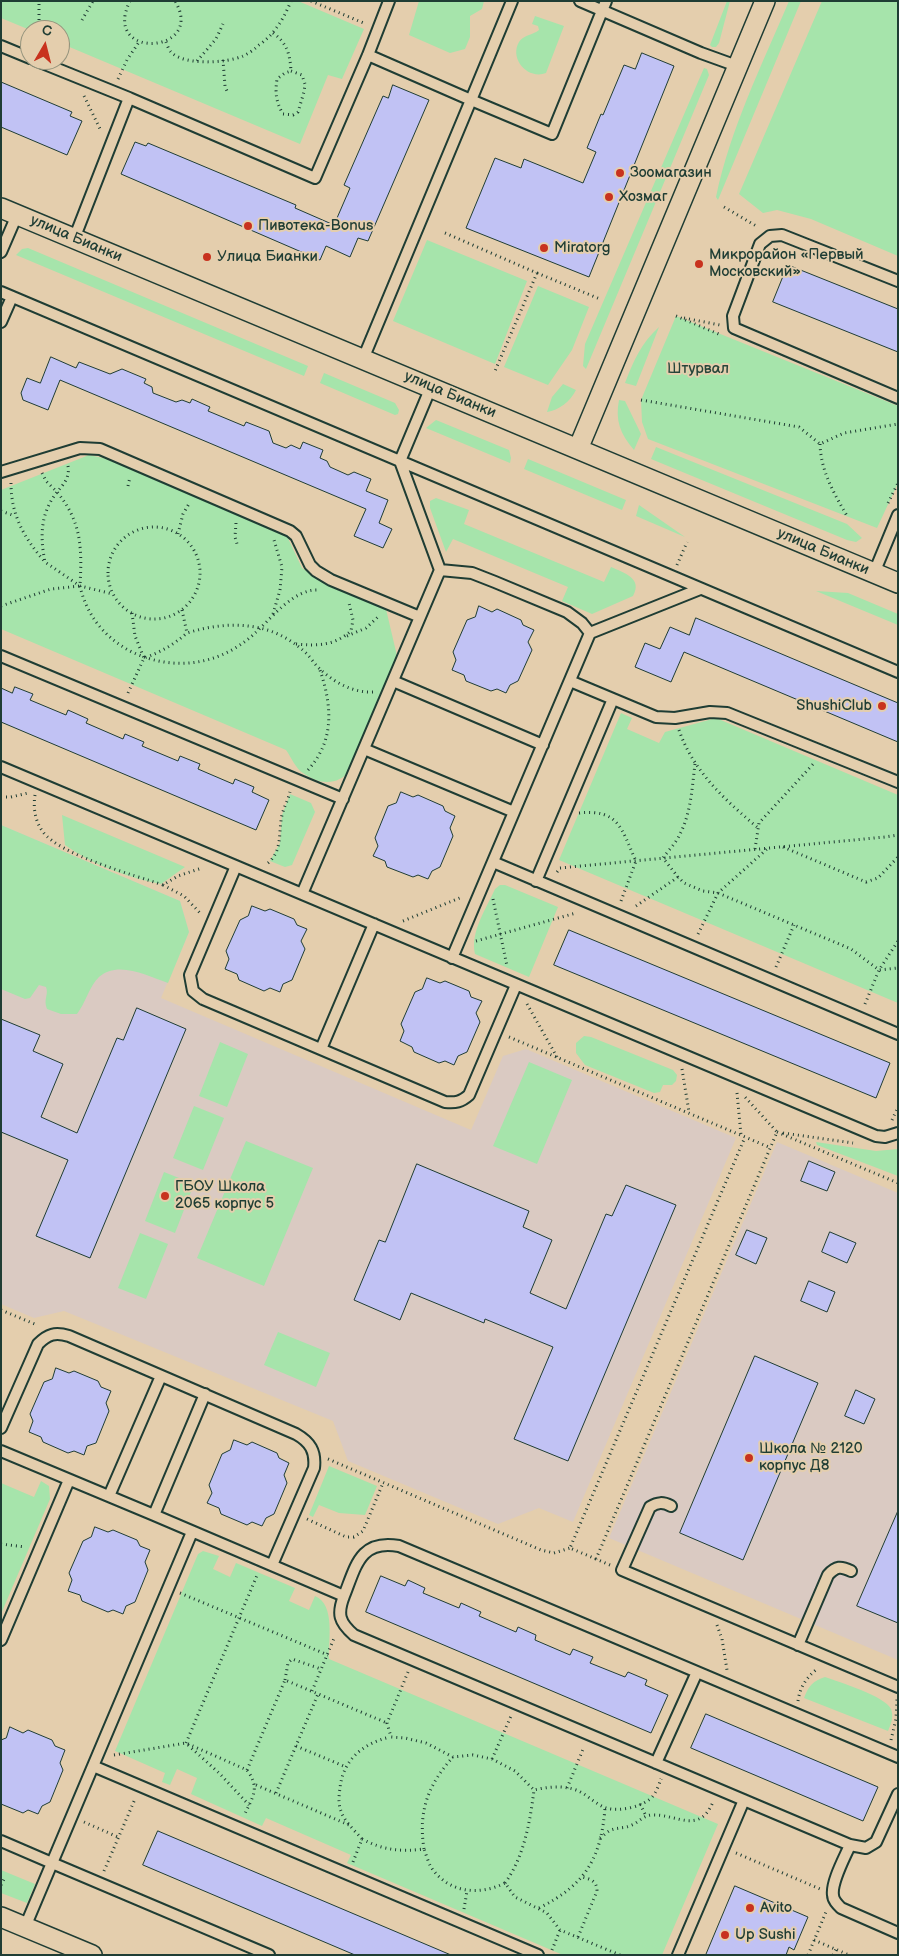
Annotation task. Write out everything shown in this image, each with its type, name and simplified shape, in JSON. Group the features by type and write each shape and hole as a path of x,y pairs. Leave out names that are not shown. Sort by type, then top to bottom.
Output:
{"street":[{"path":"578,449 765,1"},
{"name":"улица Бианки","path":"9,212 898,583"},
{"path":"1,1917 92,1955"}],"lane":[{"path":"60,70 315,178 389,1"},
{"path":"362,359 512,1"},
{"path":"580,1 604,6 701,53 737,66"},
{"path":"368,55 552,134 604,6"},
{"path":"1,46 20,54"},
{"path":"74,238 129,98"},
{"path":"1,252 9,212"},
{"path":"898,281 782,235 770,236 760,244 732,316 734,328 898,398"},
{"path":"1,292 898,672"},
{"path":"1,322 12,297"},
{"path":"302,894 440,570 400,461 431,387"},
{"path":"1,472 87,447 100,449 290,531 296,536 305,558 316,572 420,617"},
{"path":"874,573 898,515"},
{"path":"440,570 472,573 513,589 566,612 582,622 590,633"},
{"path":"452,958 590,633 700,589"},
{"path":"1,656 343,799"},
{"path":"570,681 656,717 675,718 710,712 727,713 898,782"},
{"path":"391,685 543,745"},
{"path":"536,881 613,699"},
{"path":"364,749 514,812"},
{"path":"1,767 876,1136 886,1137 898,1133"},
{"path":"493,862 898,1034"},
{"path":"236,866 190,975 193,991 203,999 445,1102 456,1103 469,1095 516,985"},
{"path":"321,1049 374,924"},
{"path":"1,1428 38,1344 44,1338 56,1333 69,1336 296,1434 306,1440 314,1454 314,1468 295,1514 268,1564"},
{"path":"109,1496 161,1376"},
{"path":"154,1515 205,1394"},
{"path":"1,1451 344,1596"},
{"path":"1,1640 69,1480"},
{"path":"671,1506 664,1503 656,1503 650,1507 622,1570 897,1687"},
{"path":"25,1927 192,1532"},
{"path":"898,1757 399,1546 385,1544 369,1549 362,1556 356,1564 340,1608 345,1628 354,1635 850,1845 866,1848 876,1842 898,1794"},
{"path":"798,1645 828,1575 837,1567 851,1570"},
{"path":"656,1763 697,1672"},
{"path":"94,1762 140,1786 538,1955"},
{"path":"678,1955 744,1800"},
{"path":"1,1841 269,1955"},
{"path":"850,1845 834,1882 833,1895 841,1908 898,1933"}],"path":[{"path":"39,20 40,3 44,1"},
{"path":"82,20 93,1"},
{"path":"130,1 126,10 127,28 139,42 148,45 166,42 178,28 180,20 179,10 175,1"},
{"path":"166,42 171,53 196,62 224,60 242,56 261,45 272,33 284,17 291,1"},
{"path":"311,1 378,29"},
{"path":"196,62 216,39 224,24"},
{"path":"272,33 281,39 290,54 291,71"},
{"path":"104,138 81,90 108,100 127,60 139,42"},
{"path":"224,60 225,86 228,91"},
{"path":"291,71 302,75 305,84 298,112 293,115 283,114 276,103 277,79 291,71"},
{"path":"724,207 773,236"},
{"path":"445,233 600,299"},
{"path":"495,370 537,272"},
{"path":"676,316 734,328"},
{"path":"641,400 799,427 820,444"},
{"path":"820,444 844,433 898,424"},
{"path":"820,444 820,459 828,482 847,516"},
{"path":"45,562 42,545 42,525 49,503 68,477 69,470 64,453"},
{"path":"38,461 46,481 68,507 77,525 81,542 80,586 84,602 98,625 122,647 144,658 177,664 212,659 236,648 260,628 273,614 304,593 314,590 327,590"},
{"path":"13,468 11,493 15,516 25,536 45,562 80,586"},
{"path":"178,534 184,514 199,491"},
{"path":"237,544 234,530 242,510"},
{"path":"1,512 15,516"},
{"path":"273,614 280,590 282,567 274,546 275,524"},
{"path":"1,606 51,589 80,586 113,594 114,598 122,606 144,618 157,619 170,616 182,610 192,599 198,586 200,571 197,556 189,544 178,534 165,528 152,527 138,530 126,536 110,558 108,571 109,585 114,598"},
{"path":"672,577 687,542"},
{"path":"344,637 351,631 352,620 348,601"},
{"path":"296,644 326,645 366,628 391,605"},
{"path":"182,610 187,633"},
{"path":"132,613 134,636 144,658"},
{"path":"122,706 144,658 173,645 187,633 222,625 246,625 277,633 296,644 308,654 320,670 328,694 328,725 319,754 292,788 282,815 280,843 274,856 265,865"},
{"path":"320,670 351,689 371,693 391,685"},
{"path":"675,718 684,743 695,764 733,807 757,828"},
{"path":"755,849 757,828 824,752"},
{"path":"663,858 679,837 685,823 690,808 695,764"},
{"path":"1,797 11,797 36,790 34,803 35,818 44,833 59,845 75,854 163,885 184,896 197,908 209,930"},
{"path":"564,814 600,812 611,817 618,824 636,861 618,915"},
{"path":"560,868 897,835 898,840"},
{"path":"782,847 866,882 878,878 898,857"},
{"path":"692,947 718,893 768,848"},
{"path":"663,858 678,877 692,887 718,893 851,949 879,970 898,968"},
{"path":"163,885 191,870 236,866"},
{"path":"618,915 678,877"},
{"path":"488,900 491,892 507,969 499,966"},
{"path":"396,924 465,896 462,904"},
{"path":"470,942 576,913"},
{"path":"770,980 794,925"},
{"path":"859,1018 879,970 898,941"},
{"path":"516,985 558,1058"},
{"path":"496,1032 771,1148"},
{"path":"680,1054 689,1113"},
{"path":"570,1548 743,1136 737,1089 777,1132 898,1183"},
{"path":"777,1132 858,1144"},
{"path":"596,1559 777,1132"},
{"path":"1,1310 56,1333"},
{"path":"314,1454 541,1550 554,1553 570,1548 622,1570"},
{"path":"295,1514 346,1537 354,1537 362,1531 383,1483"},
{"path":"1,1544 15,1544 39,1550"},
{"path":"186,1743 239,1618 268,1564"},
{"path":"168,1588 328,1655 312,1691"},
{"path":"710,1608 722,1639 728,1685"},
{"path":"247,1770 285,1680 288,1663 292,1659 322,1669"},
{"path":"390,1737 387,1723 413,1660"},
{"path":"795,1714 800,1689 808,1676 816,1669 834,1660"},
{"path":"285,1680 387,1723"},
{"path":"887,1752 896,1719 897,1687"},
{"path":"276,1794 318,1694"},
{"path":"492,1759 516,1704"},
{"path":"567,1788 589,1735"},
{"path":"424,1849 394,1851 378,1847 362,1839 341,1811 338,1797 341,1778 346,1767 354,1755 376,1740 390,1737 405,1738 426,1744 453,1757 473,1755 492,1759 515,1771 534,1790"},
{"path":"186,1743 219,1773 249,1805"},
{"path":"94,1762 186,1743 247,1770 256,1785 350,1825"},
{"path":"296,1746 346,1767"},
{"path":"453,1757 441,1771 428,1794 422,1814 421,1830 424,1849 431,1867 445,1882 467,1891 484,1891 505,1883 521,1850 528,1827 534,1790"},
{"path":"252,1798 256,1785"},
{"path":"99,1883 140,1786"},
{"path":"534,1790 554,1787 567,1788 587,1795 605,1808 621,1809 649,1800 654,1794"},
{"path":"600,1838 610,1830 626,1828 646,1816 664,1816 685,1821 696,1820 709,1812 718,1789"},
{"path":"640,1804 646,1816"},
{"path":"539,1908 561,1897 582,1877 595,1854 605,1808"},
{"path":"71,1817 118,1837"},
{"path":"348,1874 362,1839"},
{"path":"724,1848 833,1895 808,1955"},
{"path":"1,1885 5,1877"},
{"path":"578,1938 597,1891 593,1881 582,1877"},
{"path":"505,1883 515,1897 539,1908 553,1920 560,1930 620,1955"},
{"path":"466,1901 467,1891"},
{"path":"550,1955 560,1930"},
{"path":"814,1940 849,1955"},
{"path":"833,1955 836,1949"}],"shaded area":[{"path":"1,825 180,901 189,932 161,998 471,1130 503,1056 526,1049 736,1138 573,1522 539,1508 498,1524 348,1461 333,1421 64,1311 34,1318 1,1304"},
{"path":"777,1142 898,1193 898,1660 609,1538"}],"green space":[{"path":"1,1 298,1 364,29 342,79 328,75 300,144 70,47 70,20 20,20 20,26 1,18"},
{"path":"419,1 484,1 482,9 470,16 470,37 465,49 450,53 409,35"},
{"path":"727,1 730,1 719,43 716,47 712,47 710,45"},
{"path":"789,1 801,1 718,200 716,197 722,172 738,122"},
{"path":"822,1 898,1 898,256 811,219 777,210 763,213 739,194"},
{"path":"535,16 564,26 546,73 539,74 527,71 518,61 516,55 519,42 526,36 539,30 538,26 532,24"},
{"path":"704,68 707,69 709,75 586,369 583,366 585,344"},
{"path":"427,240 527,281 495,364 393,321"},
{"path":"28,248 308,366 304,376 16,255 22,249"},
{"path":"538,286 589,307 572,350 548,385 504,367"},
{"name":"Штурвал","path":"676,316 898,406 898,483 877,528 648,439 642,422 641,400"},
{"path":"659,327 636,386 625,383 642,346"},
{"path":"324,373 395,403 399,410 398,414 395,415 320,383"},
{"path":"563,384 576,390 564,405 547,412 552,397"},
{"path":"619,400 625,401 641,434 634,450 625,438 618,420"},
{"path":"436,420 509,450 510,463 426,428"},
{"path":"656,447 847,524 862,538 856,542 847,540 651,459"},
{"path":"89,455 108,459 286,534 302,568 333,587 386,609 397,656 351,770 346,775 340,779 328,782 316,780 300,771 286,750 1,629 1,490"},
{"path":"528,459 626,500 622,510 524,469"},
{"path":"436,498 469,510 464,524 604,582 611,567 634,580 636,585 633,596 592,614 562,601 568,587 453,539 446,552 430,508 430,501"},
{"path":"639,505 685,537 636,516"},
{"path":"816,591 848,593 898,614 898,625"},
{"path":"621,713 632,718 627,729 659,743 665,732 716,718 898,795 898,1003 559,860"},
{"path":"290,794 311,803 315,812 292,865 285,867 270,861 280,843 282,815"},
{"path":"62,815 185,867 161,884 111,870 65,845"},
{"path":"1,825 180,901 189,932 168,983 133,971 115,970 107,972 96,980 77,1014 61,1014 47,1009 46,987 39,985 30,998 25,999 1,989"},
{"path":"500,885 505,885 558,907 529,977 475,954 474,946 477,929 495,889"},
{"path":"584,1036 591,1037 673,1070 677,1075 676,1081 672,1085 663,1085 660,1092 654,1093 585,1065 576,1053 576,1043"},
{"path":"220,1042 248,1054 227,1107 199,1096"},
{"path":"529,1062 572,1080 537,1164 493,1146"},
{"path":"194,1106 224,1118 203,1170 173,1158"},
{"path":"246,1141 313,1168 264,1286 197,1258"},
{"path":"816,1142 876,1151 898,1149 898,1176 817,1145"},
{"path":"164,1172 194,1184 175,1233 145,1221"},
{"path":"140,1233 168,1244 146,1299 118,1288"},
{"path":"278,1332 330,1353 316,1387 264,1365"},
{"path":"329,1466 377,1486 365,1515 339,1513 319,1505 313,1517 309,1515"},
{"path":"41,1481 49,1486 50,1499 1,1614 1,1483 34,1497"},
{"path":"203,1551 219,1556 213,1569 230,1577 236,1563 295,1588 289,1601 309,1610 315,1596 322,1601 328,1615 330,1634 329,1659 718,1824 662,1955 563,1955 347,1863 351,1855 266,1818 262,1826 191,1794 197,1778 177,1769 170,1785 162,1782 165,1773 115,1751 198,1554"},
{"path":"825,1677 871,1694 887,1704 891,1709 892,1715 888,1731 804,1698 812,1684"},
{"path":"1,1870 35,1884 27,1903 1,1893"}],"building":[{"path":"642,53 674,66 589,277 466,228 495,158 521,168 524,159 583,183 596,152 587,148 601,114 603,115 624,65 635,69"},
{"path":"1,82 72,112 70,116 82,121 67,155 1,127"},
{"path":"393,85 429,100 368,241 358,238 350,257 326,246 320,260 121,174 135,142 146,146 148,143 296,205 295,208 334,225 350,188 344,185 383,96 388,98"},
{"path":"788,265 898,309 898,352 773,302"},
{"path":"51,357 76,368 79,362 110,374 122,369 146,379 144,383 152,387 153,393 176,402 182,400 190,403 192,399 210,407 208,411 244,426 246,422 269,431 273,443 286,448 291,445 300,449 303,442 323,450 320,458 327,461 330,467 348,475 354,472 371,479 366,491 388,500 379,523 392,529 383,548 354,536 366,509 60,380 48,410 23,400 21,393 27,378 40,383"},
{"path":"479,606 492,612 497,609 521,620 523,625 534,630 528,642 532,650 518,681 510,685 506,693 497,689 491,691 466,681 464,675 452,670 456,660 453,652 467,620 475,617"},
{"path":"696,618 898,703 898,742 684,652 671,682 635,667 645,643 660,649 670,627 689,635"},
{"path":"15,687 33,694 30,700 66,715 68,710 88,719 86,723 123,739 125,734 144,742 142,746 178,761 180,756 200,764 198,769 233,784 235,779 254,787 252,792 269,800 256,830 1,722 1,688 12,693"},
{"path":"401,792 413,797 418,795 443,806 445,811 455,816 450,828 453,836 440,867 432,871 428,879 418,875 413,877 387,867 385,861 373,856 378,846 375,838 388,806 396,803"},
{"path":"252,906 265,911 270,909 294,919 297,925 307,929 301,941 305,949 292,980 283,984 280,992 270,988 264,991 239,980 237,974 225,969 229,959 226,951 240,920 248,916"},
{"path":"569,930 890,1063 876,1098 554,965"},
{"path":"427,978 440,983 445,981 469,991 471,997 482,1001 476,1013 480,1022 467,1052 458,1056 454,1065 445,1061 439,1063 414,1052 412,1047 400,1041 404,1031 401,1024 415,992 422,989"},
{"path":"137,1008 186,1029 90,1258 36,1236 68,1160 1,1132 1,1019 40,1035 33,1051 63,1064 41,1117 77,1133 117,1038 123,1040"},
{"path":"809,1161 835,1172 827,1191 801,1181"},
{"path":"417,1164 529,1211 523,1227 552,1240 530,1293 566,1309 606,1214 612,1216 626,1185 676,1205 568,1461 514,1439 553,1347 485,1319 484,1323 411,1293 400,1320 354,1300 379,1240 385,1242"},
{"path":"747,1230 767,1238 756,1264 736,1255"},
{"path":"830,1232 856,1243 847,1263 822,1252"},
{"path":"809,1281 835,1292 827,1312 801,1301"},
{"name":"Школа № 2120 корпус Д8","path":"755,1356 818,1383 743,1560 680,1533"},
{"path":"56,1368 69,1373 74,1371 98,1381 101,1387 111,1391 106,1403 109,1411 96,1443 87,1446 84,1455 74,1451 68,1453 43,1442 41,1437 29,1432 33,1421 30,1414 44,1382 52,1379"},
{"path":"856,1390 875,1399 864,1424 845,1416"},
{"path":"234,1440 247,1445 252,1442 277,1453 279,1458 289,1463 284,1475 287,1483 274,1514 266,1518 262,1526 252,1522 247,1525 221,1514 219,1508 207,1503 212,1493 209,1485 222,1454 230,1450"},
{"path":"898,1511 898,1623 857,1606"},
{"path":"95,1527 108,1532 113,1530 137,1540 140,1546 150,1550 145,1562 148,1570 135,1602 126,1606 123,1614 113,1610 108,1612 82,1601 80,1595 68,1591 72,1580 69,1573 83,1541 91,1537"},
{"path":"381,1576 405,1586 408,1580 425,1588 423,1593 459,1608 461,1603 481,1612 479,1616 516,1632 518,1627 536,1635 535,1640 570,1655 573,1649 593,1657 590,1663 625,1677 628,1672 647,1680 645,1685 668,1695 651,1733 366,1612"},
{"path":"706,1714 878,1787 863,1821 691,1748"},
{"path":"10,1727 23,1733 28,1730 52,1740 55,1746 65,1750 60,1763 63,1770 50,1802 42,1806 38,1814 28,1810 23,1813 1,1804 1,1740 6,1738"},
{"path":"158,1831 451,1955 355,1955 143,1865"},
{"path":"735,1886 808,1917 794,1950 789,1947 786,1955 706,1955"}],"place":[{"name":"Зоомагазин","path":"620,173"},
{"name":"Хозмаг","path":"609,197"},
{"name":"Пивотека-Bonus","path":"248,226"},
{"name":"Miratorg","path":"544,248"},
{"name":"Улица Бианки","path":"207,257"},
{"name":"Микрорайон «Первый Московский»","path":"699,264"},
{"name":"ShushiClub","path":"882,706"},
{"name":"ГБОУ Школа 2065 корпус 5","path":"165,1196"},
{"name":"Школа № 2120 корпус Д8","path":"749,1458"},
{"name":"Avito","path":"750,1908"},
{"name":"Up Sushi","path":"725,1935"}]}
